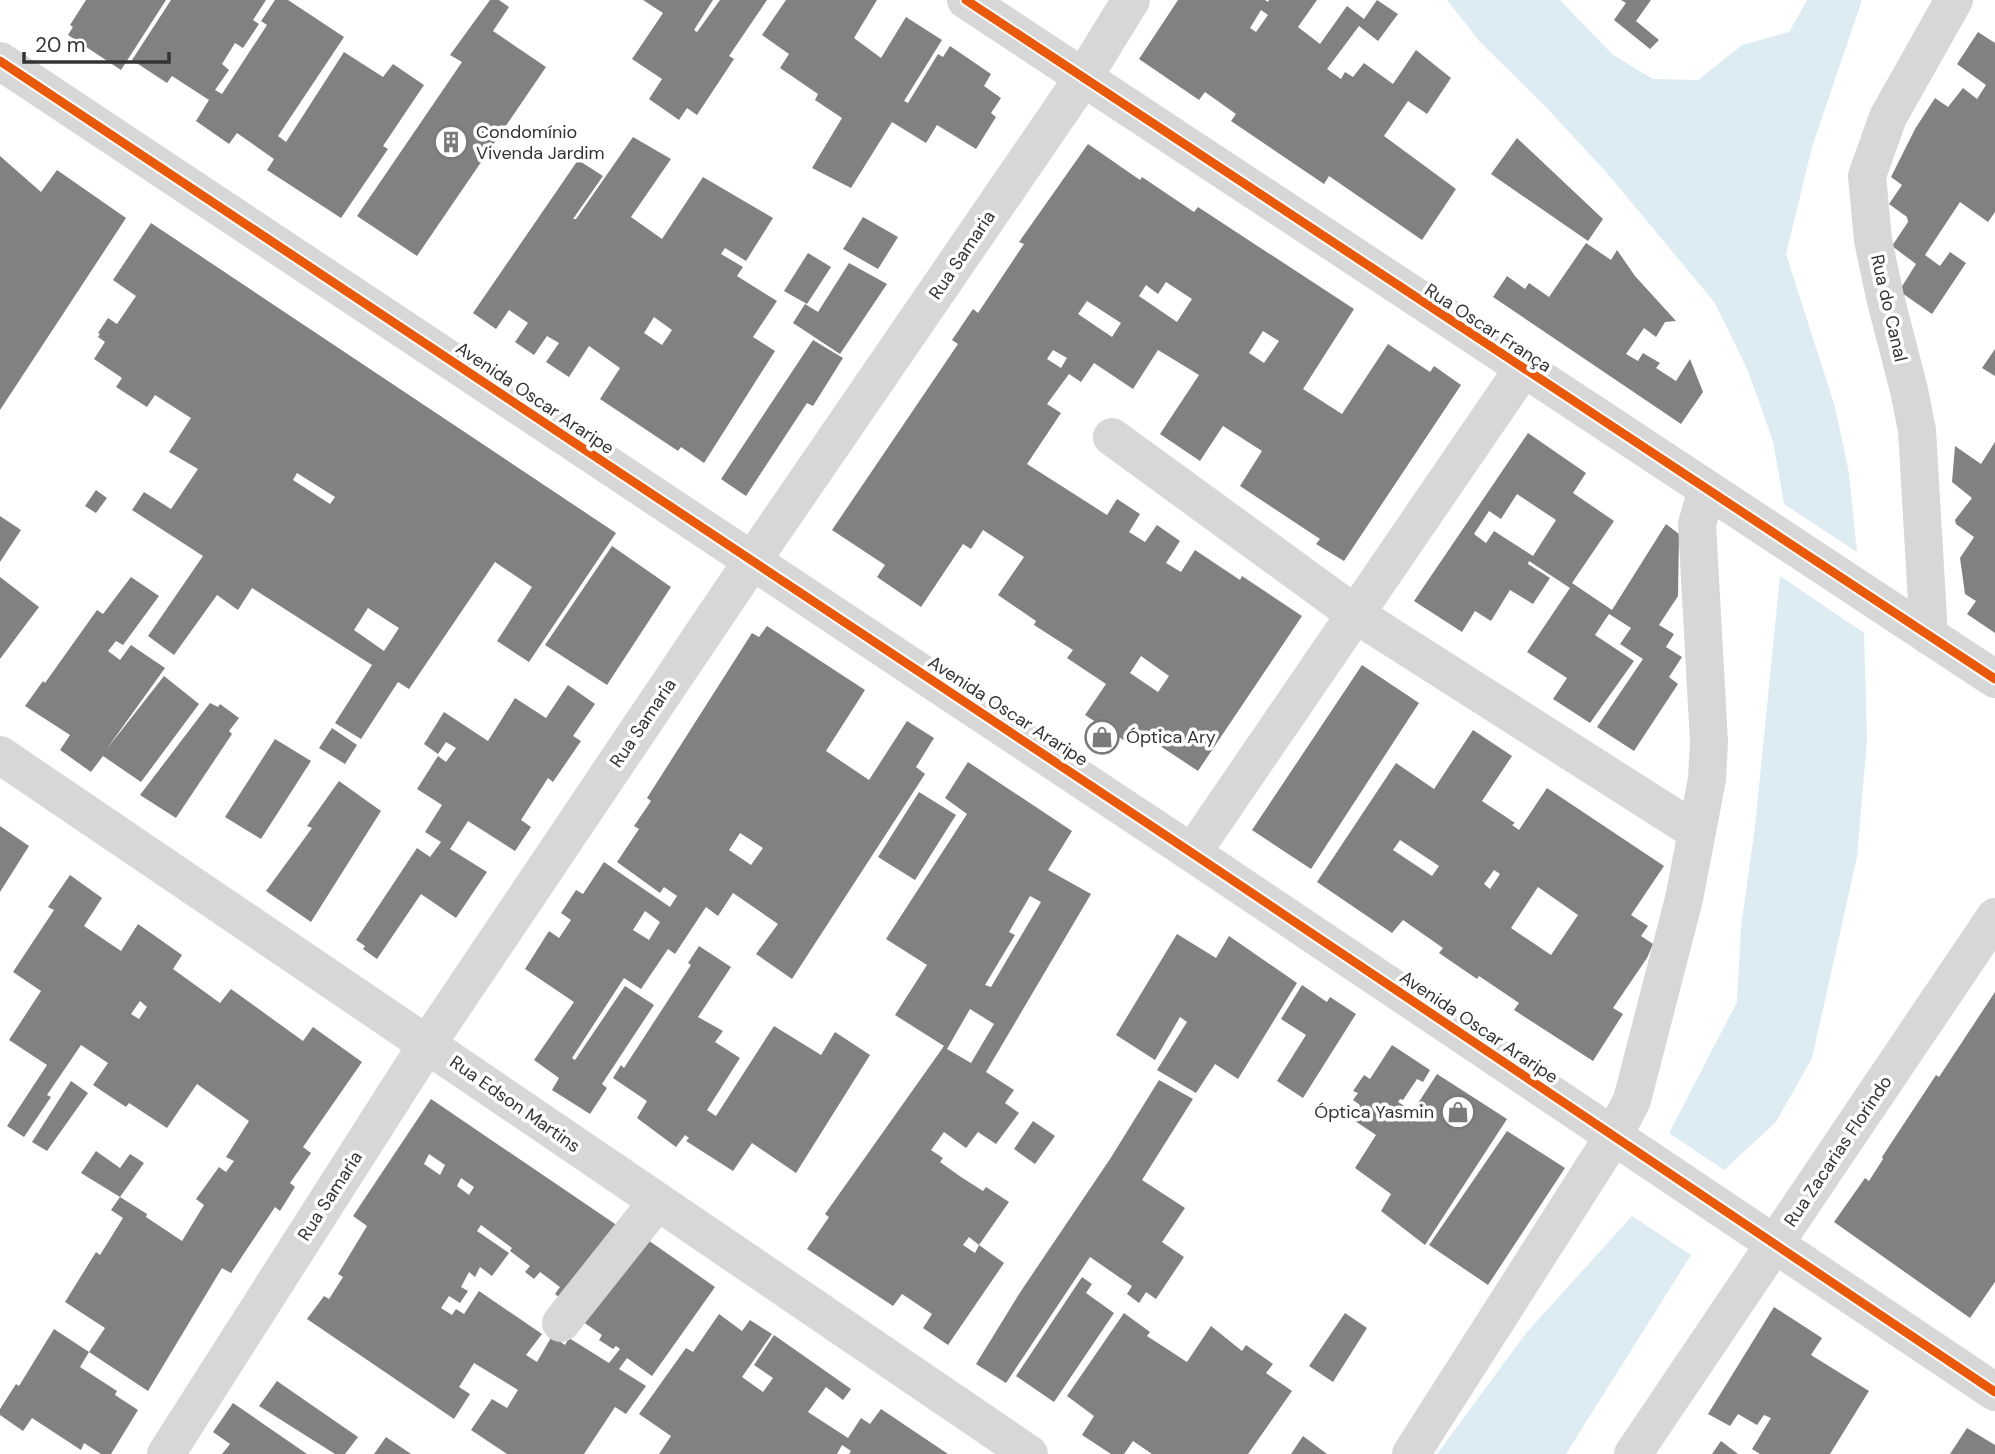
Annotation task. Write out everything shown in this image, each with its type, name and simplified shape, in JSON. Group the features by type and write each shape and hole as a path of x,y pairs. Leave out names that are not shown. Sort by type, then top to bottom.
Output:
{"street":[{"name":"Rua Oscar França","path":"966,0 1995,679"},
{"name":"Rua Samaria","path":"166,1454 428,1043 752,561 1083,78 1131,0"},
{"name":"Rua do Canal","path":"1929,636 1917,430 1873,240 1867,176 1888,117 1954,0"},
{"name":"Avenida Oscar Araripe","path":"0,61 1192,852 1995,1392"},
{"path":"1192,852 1522,369"},
{"path":"1112,437 1355,614 1697,832"},
{"path":"1411,1454 1613,1137 1632,1100 1684,900 1707,779 1709,743 1696,524 1707,490"},
{"name":"Rua Edson Martins","path":"0,755 428,1043 1029,1454"},
{"name":"Rua Zacarias Florindo","path":"1633,1454 1995,917"},
{"path":"561,1323 657,1202"}],"shaded area":[{"path":"1447,0 1560,0 1613,55 1653,79 1698,80 1742,45 1789,32 1807,0 1862,0 1812,147 1786,254 1835,407 1849,473 1857,552 1784,504 1773,441 1748,371 1715,303 1607,173 1480,42"},
{"path":"1780,576 1864,633 1867,740 1857,857 1812,1058 1776,1122 1724,1170 1669,1133 1737,1002 1741,927 1755,827"},
{"path":"1632,1216 1691,1255 1566,1454 1437,1454 1527,1332"}],"building":[{"path":"86,0 166,0 121,70 68,35 73,27 70,25"},
{"path":"171,0 266,0 253,20 259,24 243,48 235,43 222,64 229,70 215,90 222,94 267,25 261,21 275,0 288,0 344,37 278,136 286,142 344,52 383,77 393,64 424,85 383,146 388,149 341,218 267,170 274,159 237,133 229,144 196,121 209,100 172,76 167,83 132,60"},
{"name":"Condomínio Vivenda Jardim","path":"490,0 499,0 509,7 493,31 546,67 417,256 357,216 462,62 450,55"},
{"path":"643,0 713,0 694,30 697,32 720,0 767,0 729,56 734,59 697,115 687,108 679,120 649,99 662,79 632,59 663,13"},
{"path":"786,0 877,0 854,38 881,58 906,17 942,40 904,101 908,103 938,54 943,57 950,46 991,74 984,86 1001,98 991,113 996,117 976,149 937,125 926,143 892,122 851,188 812,168 842,118 815,100 818,94 780,68 789,54 762,35"},
{"path":"1178,0 1317,0 1298,27 1320,44 1347,6 1364,19 1377,0 1398,14 1378,41 1359,26 1327,69 1341,79 1345,72 1353,77 1364,63 1393,84 1416,50 1451,78 1427,114 1408,101 1384,136 1456,189 1422,240 1329,176 1324,184 1231,121 1236,114 1205,92 1199,100 1139,59","holes":["1261,10 1268,15 1256,32 1250,28"]},
{"path":"1621,0 1651,0 1636,21 1659,40 1650,49 1614,20 1626,3"},
{"path":"1978,32 1995,43 1995,212 1988,222 1960,202 1925,255 1940,266 1950,252 1966,263 1932,314 1902,293 1901,288 1916,264 1892,246 1908,222 1907,217 1889,204 1902,185 1891,177 1915,129 1935,98 1948,107 1963,88 1977,99 1986,85 1957,64"},
{"path":"633,137 671,159 631,217 662,239 703,177 773,218 746,261 725,248 721,254 743,267 737,276 777,301 753,337 775,351 704,463 681,447 678,451 600,399 620,368 589,346 569,377 546,362 559,343 547,336 534,355 515,342 528,323 509,310 496,329 473,313 578,160 603,176 573,219 576,219","holes":["654,317 672,330 662,345 644,333"]},
{"path":"1517,138 1603,219 1588,241 1491,174"},
{"path":"1088,144 1140,180 1142,177 1194,212 1198,207 1354,309 1303,389 1342,414 1388,344 1430,372 1434,366 1461,385 1344,561 1316,544 1320,539 1240,486 1262,451 1223,426 1200,461 1160,434 1199,375 1158,350 1133,389 1094,363 1081,382 1069,374 1047,404 1061,413 1027,464 1107,515 1117,499 1140,514 1129,532 1145,542 1157,525 1180,541 1166,563 1181,572 1195,550 1240,580 1242,576 1302,616 1198,771 1133,728 1125,741 1085,715 1106,684 1067,658 1073,650 1034,625 1036,621 998,595 1024,557 983,530 971,549 963,544 921,607 877,577 885,565 832,530 958,344 952,340 973,309 978,313 1024,244 1019,242","holes":["1166,282 1192,299 1177,322 1139,296 1146,285 1158,294","1087,301 1121,323 1112,337 1078,314","1263,331 1279,341 1264,363 1249,353","1053,350 1067,358 1061,368 1047,359","1141,656 1169,676 1158,692 1130,673"]},
{"path":"0,156 41,192 57,170 126,218 0,410"},
{"path":"863,217 898,237 878,269 843,249"},
{"path":"151,223 616,533 529,662 497,641 532,587 495,562 409,689 398,682 361,739 335,723 372,665 252,588 238,610 217,595 174,655 148,636 203,556 132,510 144,492 171,509 198,469 169,452 191,418 155,395 147,407 116,387 122,378 94,359 105,342 98,337 98,333 108,318 117,324 136,296 113,280","holes":["297,473 335,497 330,504 293,480","368,608 399,628 384,651 354,630"]},
{"path":"1586,243 1611,260 1617,250 1635,276 1676,321 1665,322 1656,337 1644,328 1626,354 1638,361 1643,353 1660,363 1656,368 1676,381 1690,359 1703,392 1681,424 1493,297 1507,276 1525,289 1529,283 1549,297"},
{"path":"808,253 831,267 807,304 784,291"},
{"path":"849,263 887,284 840,354 793,323 805,304 818,312"},
{"path":"813,340 843,358 813,406 807,403 746,496 721,479"},
{"path":"1995,349 1995,376 1982,368"},
{"path":"1528,433 1586,473 1573,493 1614,521 1572,583 1612,610 1666,524 1679,534 1678,596 1659,625 1674,634 1666,647 1682,657 1669,677 1678,684 1634,751 1597,727 1643,659 1620,644 1631,628 1609,614 1595,635 1634,661 1590,723 1553,699 1567,678 1527,652 1570,588 1529,561 1528,564 1550,578 1533,604 1510,590 1491,621 1475,611 1462,632 1414,601","holes":["1517,494 1556,520 1533,556 1494,531 1486,543 1474,534 1489,511 1501,519"]},
{"path":"1995,442 1995,633 1967,614 1976,601 1965,594 1960,558 1974,537 1956,524 1955,520 1972,498 1952,482 1955,446 1981,464"},
{"path":"96,490 107,498 96,513 85,506"},
{"path":"0,516 21,530 0,562"},
{"path":"612,546 671,587 607,685 545,645"},
{"path":"0,577 39,607 0,659"},
{"path":"131,577 159,596 123,645 116,641 108,651 120,660 131,645 165,668 106,750 164,676 199,704 141,782 103,756 91,772 60,750 70,735 25,706 43,681 45,683 97,610 103,614"},
{"path":"767,626 865,690 826,751 869,780 907,721 934,738 916,767 925,774 792,979 756,954 778,924 733,893 718,916 706,907 675,954 668,949 641,989 624,978 572,1058 575,1060 625,986 654,1005 602,1084 607,1088 590,1114 552,1090 559,1078 534,1060 574,1002 525,969 549,931 559,938 571,920 561,913 576,890 583,894 604,862 670,907 677,896 664,887 660,893 617,862 639,829 634,826 651,801 647,798 752,633 759,637","holes":["740,833 763,848 751,865 729,850","645,911 660,922 649,940 633,930"]},
{"path":"1362,665 1419,703 1311,869 1252,830"},
{"path":"568,685 595,704 573,736 581,741 553,782 548,778 521,820 531,827 515,851 468,821 450,849 487,872 456,918 421,894 377,959 363,949 365,946 356,940 417,848 430,857 441,842 425,832 442,805 417,789 438,756 446,762 456,748 446,742 438,754 424,744 444,712 488,741 515,698 546,718"},
{"path":"210,703 218,707 220,704 239,718 229,731 232,734 176,818 140,795"},
{"path":"332,728 357,745 345,764 319,748"},
{"path":"1473,730 1512,756 1482,801 1515,823 1512,825 1519,830 1547,788 1664,866 1631,915 1648,926 1641,936 1653,944 1647,958 1613,1008 1623,1014 1593,1061 1514,1010 1519,1003 1439,953 1443,948 1403,920 1392,933 1317,882 1396,763 1434,789","holes":["1400,840 1439,866 1432,876 1393,850","1494,870 1500,874 1490,889 1484,884","1538,887 1578,915 1551,955 1511,928"]},
{"path":"275,739 311,761 261,839 225,817"},
{"path":"968,762 1072,831 1048,870 1091,894 986,1072 1014,1090 1005,1103 1019,1113 996,1144 978,1132 966,1148 944,1132 931,1150 943,1158 940,1162 961,1177 983,1191 986,1187 1009,1202 979,1245 1004,1263 948,1345 923,1328 932,1314 902,1294 893,1306 807,1249 829,1217 825,1214 944,1046 895,1015 927,965 886,939 967,814 945,798","holes":["1030,896 1041,902 991,987 985,985 1015,935 1009,932","970,1009 994,1024 971,1063 947,1049","969,1237 979,1245 975,1253 963,1245"]},
{"path":"339,781 381,811 311,922 266,891 312,828 307,826"},
{"path":"919,792 956,815 915,880 878,857"},
{"path":"0,826 29,846 0,892"},
{"path":"70,875 102,898 84,926 121,951 138,924 182,955 173,969 220,1003 231,989 303,1041 313,1027 362,1062 303,1147 311,1153 290,1183 295,1187 280,1211 275,1207 231,1273 222,1268 148,1391 89,1352 105,1328 65,1302 96,1252 100,1255 123,1218 111,1210 120,1197 182,1241 204,1205 196,1199 219,1167 226,1172 234,1161 226,1157 249,1121 197,1084 167,1128 129,1103 126,1107 93,1085 108,1063 81,1045 47,1095 51,1097 24,1137 7,1126 47,1065 9,1040 41,991 13,972 54,910 48,907","holes":["140,1001 147,1007 139,1019 131,1014"]},
{"path":"1177,934 1216,958 1229,936 1297,983 1238,1079 1215,1064 1196,1093 1157,1070 1187,1022 1180,1017 1155,1060 1116,1035"},
{"path":"699,946 731,967 698,1017 723,1031 715,1042 740,1058 707,1110 716,1116 774,1026 821,1055 835,1032 870,1055 796,1173 752,1143 733,1171 686,1141 689,1138 685,1135 676,1147 637,1118 647,1101 613,1078 621,1065 624,1068 691,965 688,963"},
{"path":"1302,985 1327,1002 1330,997 1356,1014 1303,1098 1277,1081 1306,1035 1281,1019"},
{"path":"1995,992 1995,1282 1970,1318 1834,1222 1865,1178 1869,1181 1936,1075 1939,1077"},
{"path":"1392,1045 1430,1070 1423,1082 1417,1079 1403,1100 1398,1102 1413,1111 1437,1074 1507,1119 1425,1245 1381,1211 1391,1194 1355,1168 1376,1135 1355,1121 1360,1105 1353,1100 1358,1093 1353,1091 1364,1075 1370,1079"},
{"path":"1159,1080 1193,1099 1142,1180 1185,1208 1162,1242 1184,1257 1156,1299 1146,1292 1139,1303 1127,1294 1132,1286 1090,1257 1006,1383 976,1364"},
{"path":"71,1081 88,1093 47,1151 32,1142"},
{"path":"431,1099 621,1228 567,1303 555,1294 560,1287 540,1272 534,1279 525,1272 530,1266 510,1251 512,1248 481,1225 477,1231 509,1253 492,1276 480,1267 475,1277 469,1272 461,1287 468,1291 460,1303 449,1296 441,1308 452,1315 456,1309 464,1314 479,1291 542,1334 526,1355 537,1362 552,1336 565,1345 569,1338 609,1363 620,1349 616,1346 613,1349 599,1340 602,1335 576,1317 638,1233 715,1287 652,1376 627,1358 619,1369 646,1386 626,1414 615,1407 584,1454 507,1454 471,1430 492,1399 507,1408 518,1390 474,1363 459,1387 470,1394 454,1419 307,1319 324,1296 329,1299 343,1277 338,1274 367,1226 353,1216","holes":["429,1154 445,1165 440,1175 424,1164","461,1178 474,1187 469,1195 457,1186"]},
{"path":"1033,1121 1055,1136 1035,1164 1014,1149"},
{"path":"1507,1131 1565,1168 1488,1285 1429,1245"},
{"path":"96,1151 120,1168 130,1154 144,1163 120,1197 81,1173"},
{"path":"1082,1277 1092,1284 1086,1293 1114,1313 1054,1402 1016,1376"},
{"path":"1774,1307 1822,1338 1811,1355 1869,1391 1830,1454 1760,1454 1752,1449 1771,1418 1764,1415 1757,1425 1738,1414 1730,1426 1708,1414"},
{"path":"1124,1313 1150,1332 1147,1336 1187,1362 1211,1326 1242,1351 1246,1345 1273,1364 1266,1373 1292,1391 1248,1454 1152,1454 1133,1441 1124,1454 1111,1454 1082,1435 1094,1416 1067,1396"},
{"path":"1345,1313 1367,1328 1333,1382 1309,1366"},
{"path":"719,1314 742,1331 750,1320 772,1334 742,1377 763,1392 773,1378 754,1365 774,1335 851,1389 843,1400 826,1387 808,1412 848,1438 861,1418 870,1424 881,1409 948,1454 849,1454 851,1451 842,1445 837,1454 659,1454 671,1436 639,1414 686,1348 693,1352"},
{"path":"54,1329 89,1352 80,1367 117,1391 115,1395 138,1410 111,1454 101,1454 84,1443 81,1450 32,1418 23,1431 0,1415 0,1409 16,1384 19,1386"},
{"path":"277,1381 358,1437 345,1454 335,1454 259,1406"},
{"path":"233,1403 307,1454 222,1454 230,1444 213,1432"},
{"path":"1967,1428 1995,1445 1995,1454 1950,1454"},
{"path":"1303,1436 1327,1454 1291,1454"},
{"path":"386,1437 411,1454 374,1454"},
{"path":"1721,1441 1738,1454 1712,1454"}],"cycle path":[{"path":"966,0 1995,679"},
{"path":"0,61 1192,853 1995,1392"}],"place":[{"name":"Condomínio Vivenda Jardim","path":"451,142"},
{"name":"Óptica Ary","path":"1102,737"},
{"name":"Óptica Yasmin","path":"1458,1112"}]}
